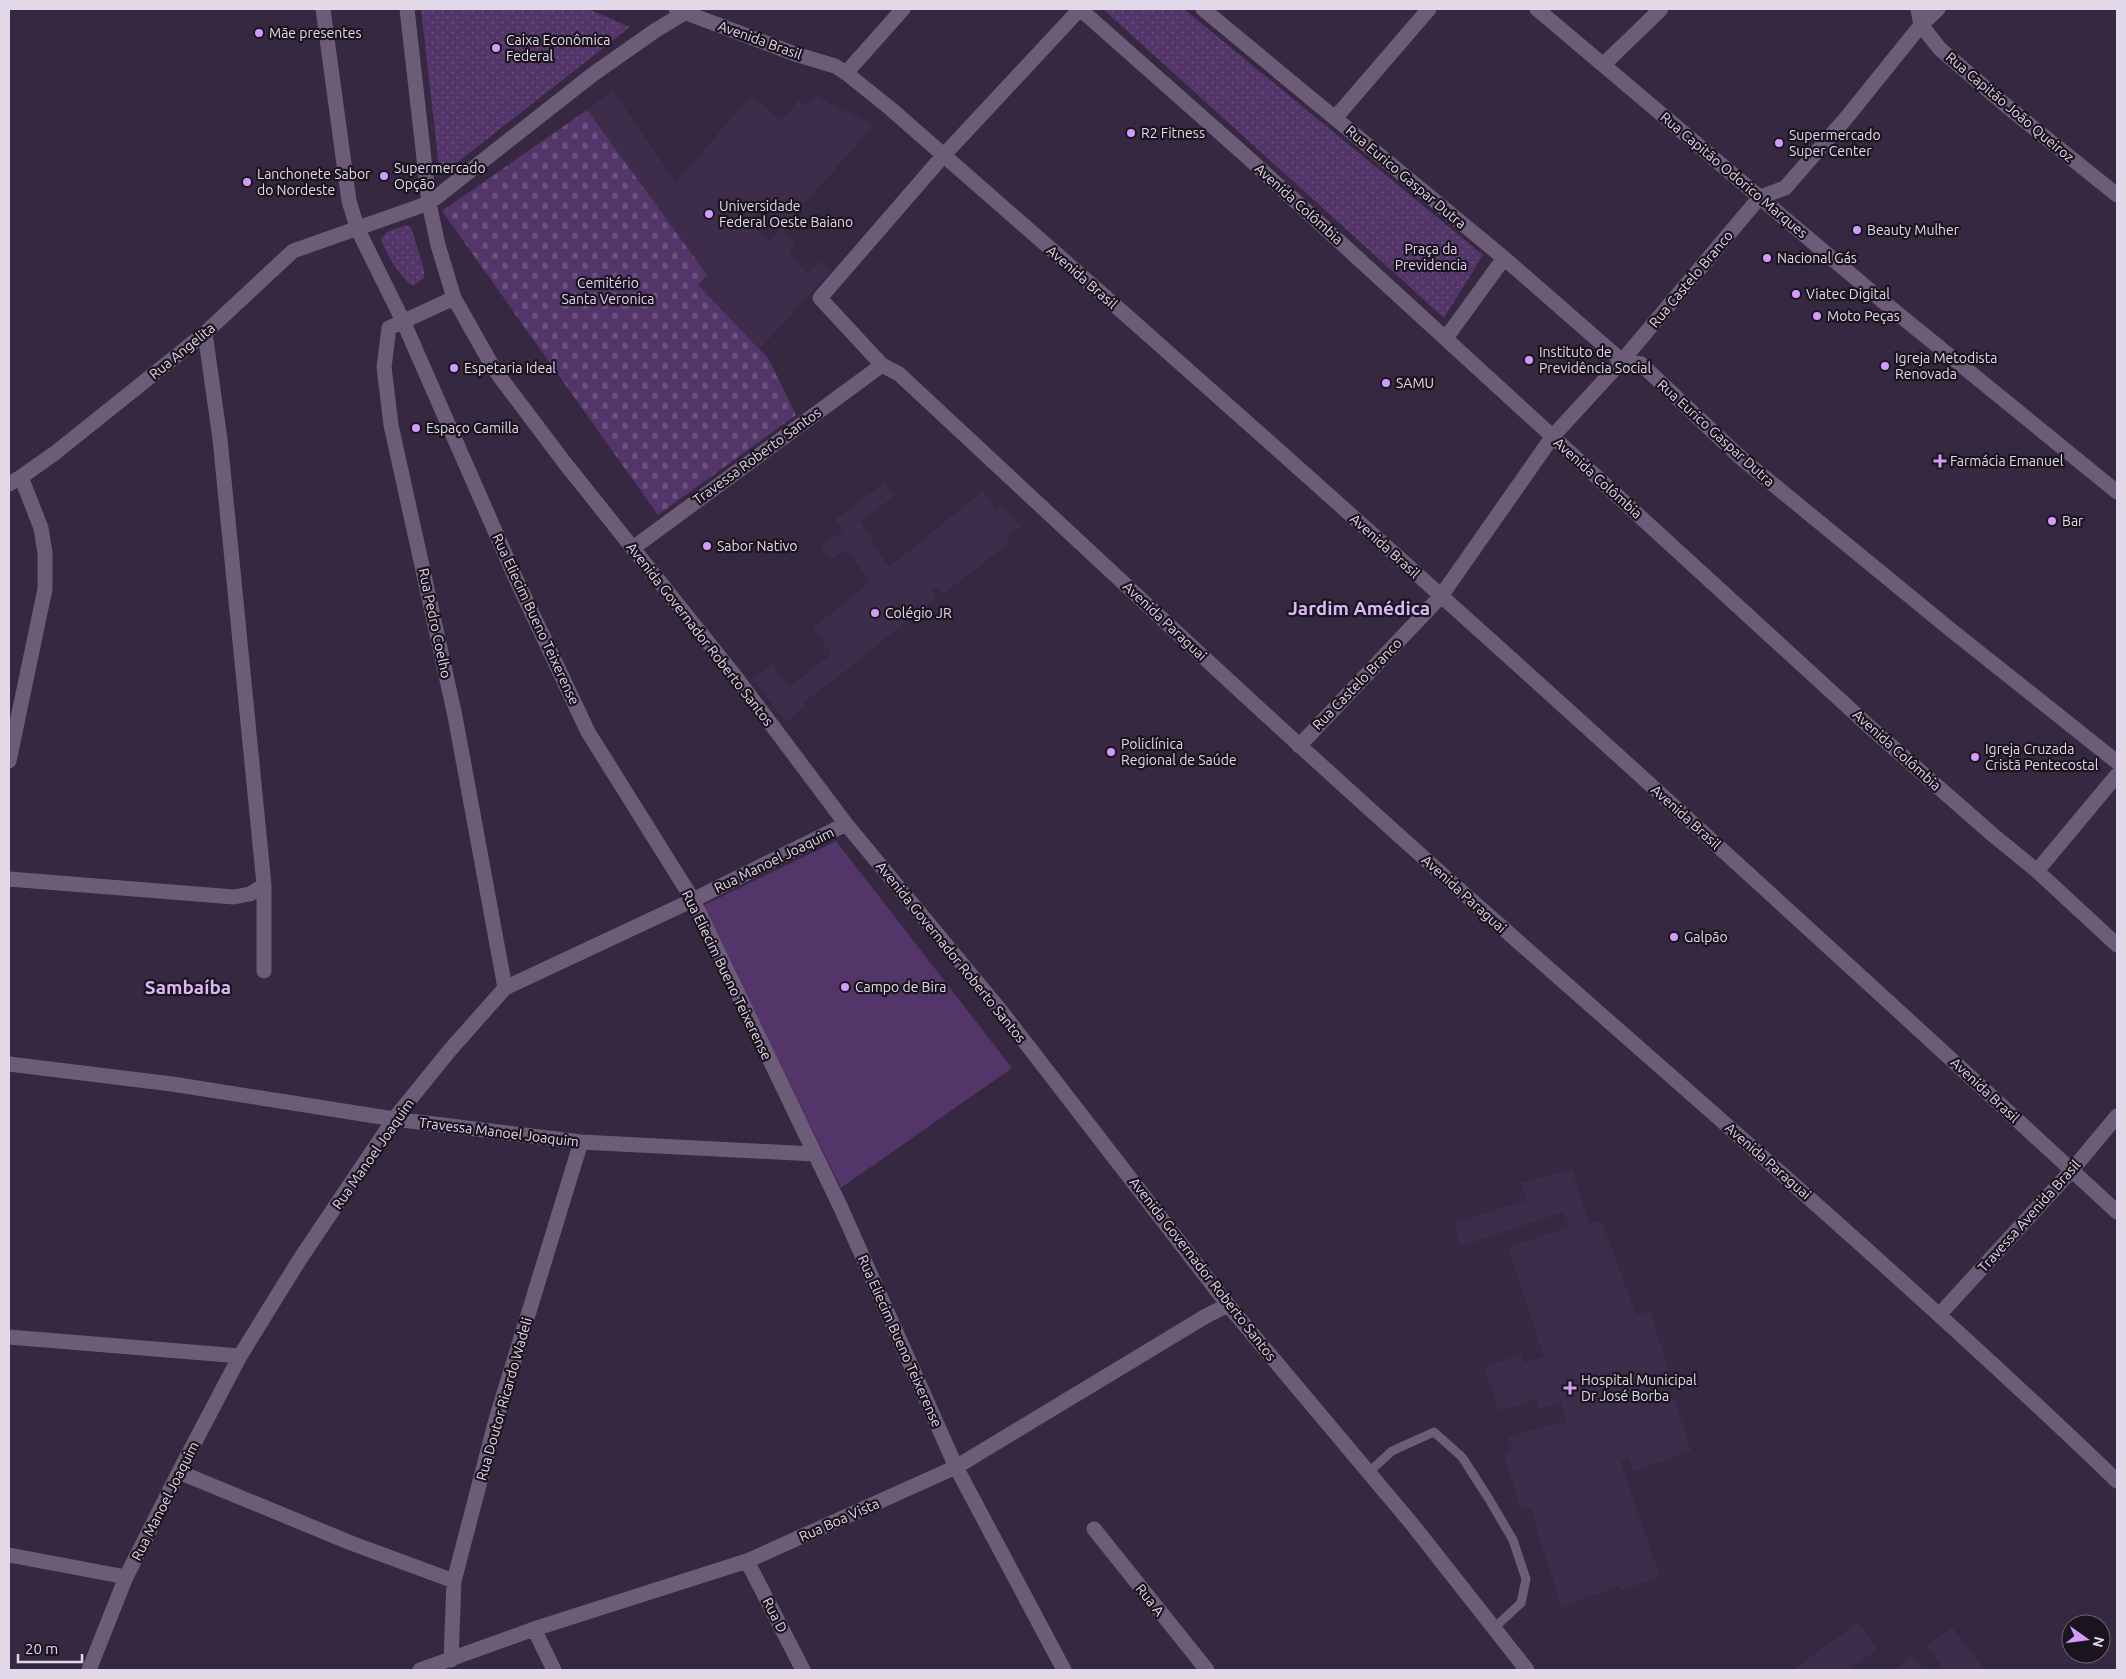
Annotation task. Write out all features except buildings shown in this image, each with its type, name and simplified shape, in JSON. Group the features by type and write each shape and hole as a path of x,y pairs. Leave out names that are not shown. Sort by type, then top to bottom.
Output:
{"street":[{"path":"323,9 349,201 358,230"},
{"name":"Avenida Governador Roberto Santos","path":"407,9 429,203 438,245 454,298 494,369 738,680 846,824 1001,1011 1228,1305 1412,1524 1528,1670"},
{"path":"846,73 904,9"},
{"path":"944,156 1080,9"},
{"name":"Avenida Colômbia","path":"1080,9 1245,155 1872,729 2037,871 2117,945"},
{"name":"Rua Eurico Gaspar Dutra","path":"1203,9 1336,117 1504,258 1622,361 1641,364 1741,458 1951,630 2117,762"},
{"path":"1336,117 1429,9"},
{"name":"Rua Capitão Odorico Marques","path":"1537,9 1886,304 2117,492"},
{"path":"1603,65 1661,9"},
{"name":"Rua Capitão João Queiroz","path":"1918,9 1921,25 1940,49 2009,108 2117,195"},
{"name":"Rua Castelo Branco","path":"1299,746 1440,596 1553,436 1622,361 1760,197 1784,188 1847,117 1921,25 1938,9"},
{"name":"Rua Angelita","path":"15,480 55,453 205,332 293,251 358,230 429,203 592,75 681,11"},
{"name":"Avenida Brasil","path":"681,11 795,54 835,66 846,73 1171,354 1886,998 2117,1212"},
{"name":"Avenida Paraguai","path":"944,156 820,298 882,365 898,374 1299,746 1494,921 1876,1256 2025,1392 2117,1481"},
{"name":"Rua Eliecim Bueno Teixerense","path":"358,230 403,321 516,579 588,732 693,900 841,1208 956,1467 1064,1670"},
{"path":"1446,338 1504,258"},
{"name":"Rua Pedro Coelho","path":"454,298 389,328 385,346 384,368 391,425 455,716 505,988"},
{"path":"205,332 220,438 264,885 264,971"},
{"name":"Travessa Roberto Santos","path":"633,548 882,365"},
{"path":"9,761 44,589 45,552 41,528 15,480"},
{"path":"2037,871 2117,775"},
{"name":"Rua Manoel Joaquim","path":"89,1670 126,1577 240,1356 300,1260 394,1119 450,1050 505,988 693,900 846,824"},
{"path":"9,879 234,897 250,894 264,885"},
{"name":"Travessa Manoel Joaquim","path":"9,1064 172,1084 394,1119 582,1142 814,1154"},
{"name":"Travessa Avenida Brasil","path":"1940,1315 2072,1170 2117,1116"},
{"name":"Rua Doutor Ricardo Wadeli","path":"451,1660 454,1581 497,1416 582,1142"},
{"name":"Rua Boa Vista","path":"420,1670 534,1629 747,1561 956,1467 1206,1316 1228,1305"},
{"path":"9,1337 240,1356"},
{"path":"179,1472 351,1543 454,1581"},
{"name":"Rua A","path":"1094,1529 1207,1670"},
{"path":"9,1555 126,1577"},
{"name":"Rua D","path":"747,1561 803,1670"},
{"path":"534,1629 554,1670"}],"lane":[{"path":"1369,1472 1392,1451 1434,1432 1462,1458 1513,1540 1526,1579 1521,1603 1494,1628"}],"shaded area":[{"name":"Universidade Federal Oeste Baiano","path":"612,90 676,182 752,95 781,121 799,100 807,106 815,96 875,125 783,227 763,207 749,222 769,242 782,228 796,243 788,252 808,274 821,260 831,271 760,349 698,285 706,275 587,110"},
{"name":"Colégio JR","path":"885,483 895,496 860,521 889,567 983,491 996,509 1001,506 1021,526 1006,538 1010,543 943,594 937,588 932,590 936,597 852,666 803,703 805,707 786,722 753,679 772,664 790,687 831,654 813,628 870,582 847,550 830,560 821,546 843,531 835,519"},
{"name":"Hospital Municipal Dr José Borba","path":"1572,1169 1589,1224 1602,1221 1636,1315 1650,1311 1669,1371 1646,1379 1655,1404 1674,1398 1691,1451 1633,1471 1629,1459 1621,1462 1660,1577 1621,1590 1620,1586 1561,1607 1531,1509 1519,1505 1504,1453 1513,1449 1508,1437 1557,1423 1560,1428 1559,1424 1566,1422 1561,1403 1540,1409 1537,1399 1499,1411 1484,1368 1521,1354 1524,1363 1544,1357 1508,1247 1570,1227 1564,1212 1461,1246 1454,1223 1527,1200 1521,1183"},
{"path":"1858,1622 1878,1649 1848,1670 1793,1670"},
{"path":"1952,1627 1985,1670 1945,1670 1926,1646"},
{"path":"1912,1655 1924,1670 1894,1670"}],"green space":[{"path":"421,9 588,9 630,27 440,176"},
{"name":"Praça da Previdencia","path":"1103,9 1184,9 1483,255 1444,318"},
{"name":"Cemitério Santa Veronica","path":"587,110 707,275 698,285 768,358 796,415 658,515 442,211"},
{"path":"406,225 411,227 424,270 424,278 413,286 403,277 394,264 381,238 387,232"},
{"name":"Campo de Bira","path":"836,841 1012,1068 841,1188 702,906"}],"place":[{"name":"Mãe presentes","path":"259,33"},
{"name":"Caixa Econômica Federal","path":"496,48"},
{"name":"R2 Fitness","path":"1131,133"},
{"name":"Supermercado Super Center","path":"1779,143"},
{"name":"Supermercado Opção","path":"384,176"},
{"name":"Lanchonete Sabor do Nordeste","path":"247,182"},
{"name":"Universidade Federal Oeste Baiano","path":"709,214"},
{"name":"Beauty Mulher","path":"1857,230"},
{"name":"Nacional Gás","path":"1767,258"},
{"name":"Viatec Digital","path":"1796,294"},
{"name":"Moto Peças","path":"1817,316"},
{"name":"Instituto de Previdência Social","path":"1529,360"},
{"name":"Igreja Metodista Renovada","path":"1885,366"},
{"name":"Espetaria Ideal","path":"454,368"},
{"name":"SAMU","path":"1386,383"},
{"name":"Espaço Camilla","path":"416,428"},
{"name":"Farmácia Emanuel","path":"1940,461"},
{"name":"Bar","path":"2052,521"},
{"name":"Sabor Nativo","path":"707,546"},
{"name":"Colégio JR","path":"875,613"},
{"name":"Policlínica Regional de Saúde","path":"1111,752"},
{"name":"Igreja Cruzada Cristã Pentecostal","path":"1975,757"},
{"name":"Galpão","path":"1674,937"},
{"name":"Campo de Bira","path":"845,987"},
{"name":"Hospital Municipal Dr José Borba","path":"1570,1388"}],"district":[{"name":"Jardim Amédica","path":"1359,608"},
{"name":"Sambaíba","path":"188,987"}]}
